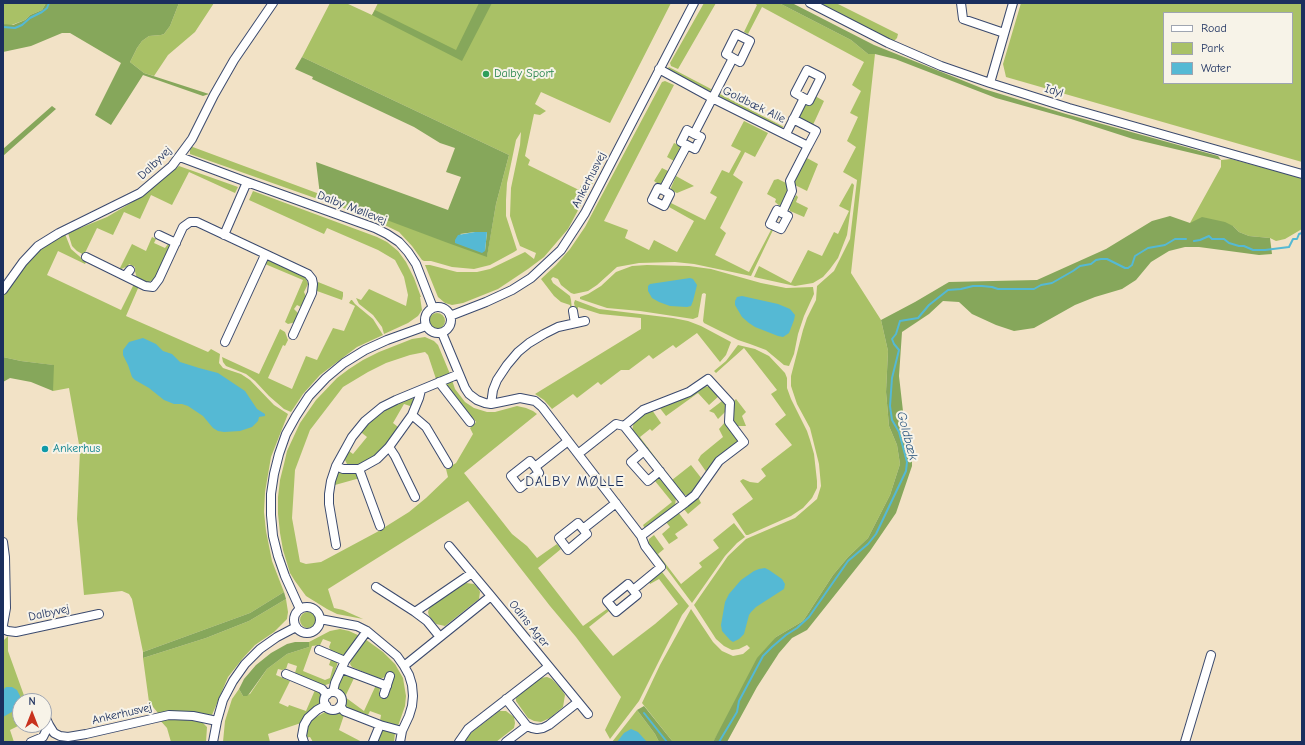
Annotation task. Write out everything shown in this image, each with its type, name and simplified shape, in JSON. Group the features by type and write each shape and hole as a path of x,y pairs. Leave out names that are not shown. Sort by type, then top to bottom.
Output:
{"street":[{"name":"Dalbyvej","path":"3,290 23,262 38,246 59,233 140,193 172,166 192,139 214,95 234,60 273,3"},
{"name":"Ankerhusvej","path":"450,316 512,290 531,278 561,250 585,213 694,3"},
{"name":"Idyl","path":"810,3 888,43 941,66 1069,108 1302,174"},
{"path":"961,3 963,19 1004,33"},
{"path":"990,83 1013,3"},
{"name":"Goldbæk Alle","path":"663,190 687,145 681,142 687,130 694,134 733,58"},
{"name":"Goldbæk Alle","path":"659,69 712,98 808,146"},
{"name":"Goldbæk Alle","path":"786,134 804,98"},
{"name":"Goldbæk Alle","path":"782,213 792,191 790,181 816,132 793,120"},
{"name":"Dalby Møllevej","path":"180,156 375,228 387,234 399,242 416,264 433,308"},
{"path":"224,235 247,182"},
{"path":"86,257 127,273 146,286 153,287 158,280 183,227 190,222 196,222 308,274 312,279 312,293 293,335"},
{"path":"159,235 176,243"},
{"path":"225,342 265,255"},
{"path":"437,307 445,310 450,316 451,321 449,326 442,333 432,332 424,322 426,313 437,307"},
{"path":"573,311 575,323"},
{"path":"491,404 493,390 497,380 506,365 518,352 529,343 558,327 585,321"},
{"path":"300,609 285,576 278,556 273,536 271,515 271,494 274,474 286,434 309,396 326,378 344,363 370,348 426,326"},
{"path":"442,333 465,388 469,394 477,400 491,404 520,398 535,401 542,407 641,536 645,546 662,567 633,590"},
{"path":"336,545 329,499 331,481 336,466 345,448 365,421 382,407 459,374"},
{"path":"624,426 643,410 689,392 708,379 730,403 729,422 744,442 719,461 695,495 641,536"},
{"path":"438,382 470,422"},
{"path":"336,466 343,469 359,469 377,459 390,448 412,415 421,390"},
{"path":"412,415 426,427 448,464"},
{"path":"578,454 616,424 624,426 685,503"},
{"path":"535,467 568,441"},
{"path":"390,448 396,456 415,497"},
{"path":"644,451 632,462 648,481 660,471"},
{"path":"359,469 380,526"},
{"path":"583,529 616,503"},
{"path":"3,542 5,559 6,608 3,625"},
{"name":"Odins Ager","path":"449,546 588,714"},
{"path":"415,612 472,573"},
{"path":"376,587 427,621 440,637"},
{"name":"Odins Ager","path":"404,666 491,596"},
{"path":"304,607 311,607 318,612 320,619 318,627 312,632 303,632 296,627 294,619 295,615 300,609 304,607"},
{"name":"Dalbyvej","path":"3,629 16,632 99,614"},
{"path":"320,619 357,626 368,631 397,656 404,666 409,675 413,696 410,716 402,731 400,742"},
{"path":"213,742 216,721 223,700 233,681 245,664 260,649 296,627"},
{"path":"286,674 322,689 330,694 338,693 342,698 342,704 338,709 332,710 327,708 324,703 325,699 330,694 345,660 368,631"},
{"path":"319,650 345,660"},
{"path":"1185,742 1211,655"},
{"name":"Odins Ager","path":"459,742 468,729 548,666"},
{"path":"342,669 387,686"},
{"path":"384,694 390,676"},
{"path":"506,699 527,726 532,728 543,728 549,725 578,702"},
{"path":"304,742 302,736 304,725 308,718 317,710 326,705"},
{"path":"340,706 344,711 380,725 402,731"},
{"name":"Ankerhusvej","path":"52,730 54,733 60,736 68,737 169,715 193,716 216,721"},
{"path":"373,742 380,725"},
{"path":"506,742 527,726"},
{"path":"31,742 43,737 45,733"}],"green space":[{"path":"3,3 46,3 42,10 30,15 25,20 9,26 3,24"},
{"path":"46,3 179,3 170,26 164,34 149,36 142,41 130,62 144,73 209,94 203,96 143,75 111,125 95,115 121,63 70,33 62,33 31,46 3,52 3,24 13,25 25,20 30,15 42,10"},
{"path":"179,3 214,3 195,32 168,55 154,76 144,73 130,62 137,48 142,41 149,36 164,34 170,26"},
{"name":"Dalby Sport","path":"330,3 346,3 372,15 378,3 671,3 610,123 541,92 535,104 546,111 540,115 534,114 525,156 530,160 528,165 579,190 581,185 588,187 595,170 598,173 568,229 544,257 498,289 463,303 452,305 445,303 438,297 425,265 457,272 477,272 490,269 525,252 534,259 536,253 520,246 510,216 511,188 520,145 521,132 516,140 507,183 506,200 506,216 517,250 490,265 474,269 452,267 431,261 424,261 399,232 366,216 190,154 190,146 487,256 496,204 509,155 302,57"},
{"path":"479,3 492,3 462,61 372,15 375,10 456,50"},
{"path":"704,3 716,3 678,69 671,66 670,63"},
{"path":"754,3 779,3 851,40 868,54 875,54 851,273 881,320 888,351 886,392 889,426 897,445 900,464 890,495 868,538 848,557 833,575 803,621 776,637 713,742 673,742 642,703 660,665 691,609 713,642 722,651 733,656 743,654 750,648 747,645 739,649 732,650 724,646 716,639 694,605 728,556 746,539 795,518 817,499 821,486 819,464 810,428 797,404 791,386 791,376 803,330 816,300 817,286 834,271 850,239 857,180 843,172 856,147 847,141 858,117 850,113 861,91 852,85 864,62 762,7 748,34 744,32 757,5"},
{"path":"779,3 792,3 874,45 984,89 1066,114 1218,156 1221,160 1133,139 1071,119 996,98 895,59 875,54 868,54 851,40"},
{"path":"819,3 836,3 898,34 897,38 894,41 849,20"},
{"path":"1021,3 1302,3 1302,162 1006,77 1003,64"},
{"path":"302,57 509,155 496,204 487,257 320,195 316,162 448,210 461,177 446,172 455,148 440,143 414,127 312,79 313,77 295,69","holes":["475,232 487,232 485,251 460,234"]},
{"path":"669,67 713,90 709,91 667,69"},
{"path":"665,81 674,85 604,221 628,230 625,238 649,250 654,240 677,252 694,221 669,207 671,203 705,220 717,197 710,193 722,170 729,173 741,151 731,146 744,121 768,133 755,157 745,152 733,175 743,182 720,228 726,233 715,255 749,272 771,230 773,230 751,276 694,264 675,262 639,263 617,267 588,291 574,294 561,285 558,279 553,277 551,279 553,283 570,296 572,310 570,310 570,305 561,302 554,296 541,279 570,249 585,227 662,82"},
{"path":"718,93 784,127 780,128 719,96"},
{"path":"815,96 824,101 812,127 798,119 798,116 804,102"},
{"path":"52,106 56,109 3,156 3,149"},
{"path":"674,143 681,146 682,150 674,161 667,157"},
{"path":"805,157 818,164 807,191 795,185 793,180"},
{"path":"1231,159 1302,178 1302,229 1285,239 1276,241 1270,238 1249,236 1239,232 1233,226 1190,223 1221,167 1221,160"},
{"path":"179,166 238,187 235,193 189,172 172,205 151,195 140,219 124,212 113,235 97,228 84,255 72,246 68,233 107,217 141,197"},
{"path":"662,168 668,171 669,175 661,186 654,181"},
{"path":"676,176 694,186 677,193 670,190"},
{"path":"778,179 786,183 789,194 781,207 775,202 776,199 767,194 774,180"},
{"path":"852,183 854,185 847,235 838,258 823,277 813,283 795,286 754,277 759,266 791,283 808,250 822,256 834,232 838,234 849,211 839,206"},
{"path":"253,191 387,242 398,251 406,262 414,278 421,297 422,310 418,316 408,323 384,334 382,327 373,315 359,304 356,298 361,300 369,289 406,306 408,295 404,277 395,260 378,250 327,228 324,234 249,200"},
{"path":"796,195 798,197 796,202 808,208 804,217 790,211 789,208"},
{"path":"1170,216 1190,223 1202,217 1225,222 1233,226 1239,232 1249,236 1270,238 1272,254 1259,255 1199,247 1185,247 1169,251 1151,262 1136,280 1122,289 1075,305 1034,328 1014,331 972,314 959,302 943,301 929,314 902,332 899,376 904,420 912,456 912,466 896,513 870,551 807,630 792,638 779,653 757,687 727,742 713,742 757,658 776,637 803,621 833,575 848,557 868,538 890,495 900,464 897,445 889,426 886,392 888,351 881,320 949,282 1037,280 1106,249 1152,221"},
{"path":"65,234 71,249 86,262 85,264 58,251 47,275 121,310 134,284 139,286 126,316 208,352 211,349 220,354 219,363 223,368 241,374 250,380 274,405 288,414 271,457 265,492 264,512 272,561 284,592 250,613 143,652 132,599 129,594 122,591 84,595 77,519 80,450 69,388 53,391 53,365 3,357 3,294 30,259 43,247"},
{"path":"152,237 156,239 154,243 165,248 168,244 170,246 154,280 146,283 137,279 135,267 129,264 128,266 119,270 132,244 146,251"},
{"path":"267,261 305,276 308,284 304,292 307,299 304,305 301,307 297,305 294,309 299,314 296,322 288,324 285,322 303,280 265,264"},
{"path":"632,266 689,266 711,269 761,283 786,288 813,287 814,294 804,316 798,334 794,354 789,366 784,365 766,350 738,340 704,323 706,294 704,293 702,294 698,317 693,319 640,311 607,308 580,299 580,297 601,286 616,272"},
{"path":"318,282 343,292 342,300 317,291 316,287"},
{"path":"351,300 373,319 383,335 357,347 320,375 303,394 291,412 284,409 246,374 226,366 223,362 222,357 259,374 280,329 285,332 288,340 285,346 283,345 268,378 292,389 306,356 317,360 333,328 344,331 355,306 349,303"},
{"path":"575,300 599,309 688,321 701,326 731,342 726,355 720,362 697,333 676,348 673,345 653,359 649,355 629,370 621,370 601,385 598,382 577,398 573,394 552,409 544,400 535,394 641,329 641,318 600,314 578,307 577,316 574,303"},
{"path":"437,313 444,318 445,321 440,328 437,329 430,324 429,321 434,314"},
{"path":"425,337 434,341 438,345 450,374 436,379 428,355 425,352 386,363 343,387 310,430 295,470 292,518 300,562 306,564 321,562 377,532 409,512 448,477 446,469 456,463 473,434 470,428 476,422 473,418 468,417 445,383 452,380 455,389 465,402 474,408 487,412 495,412 517,406 533,411 537,414 464,473 512,534 527,546 537,558 557,544 561,549 538,568 583,626 607,609 609,611 589,627 613,656 655,624 678,604 659,579 650,584 649,582 662,572 689,606 682,615 639,701 610,739 605,730 621,697 576,637 468,501 328,589 334,608 343,610 363,619 337,614 306,596 290,573 283,550 280,533 278,497 280,480 287,451 300,423 316,400 337,378 349,369 379,352 412,339"},
{"path":"738,345 755,349 769,356 785,373 787,378 787,388 791,399 810,440 814,454 817,481 817,488 812,498 803,508 791,516 748,535 746,535 732,514 753,499 740,481 743,479 758,483 766,476 761,469 792,445 775,424 786,415 771,394 777,390 744,348 716,373 714,371 726,361"},
{"path":"3,357 54,365 53,391 31,382 10,378 3,382"},
{"path":"703,386 712,387 719,396 709,405 698,393 666,416 659,407"},
{"path":"412,397 414,401 412,405 410,406 404,404 393,423 398,427 398,430 390,441 376,455 356,467 347,464 344,456 346,452 349,451 353,454 367,437 362,433 362,429 399,401"},
{"path":"736,399 746,412 742,416 746,426 737,426 733,421 733,402"},
{"path":"722,401 726,405 725,412 718,419 714,413 709,411"},
{"path":"652,410 661,423 652,431 650,429 640,437 672,480 691,465 702,479 690,496 681,494 632,431 634,421"},
{"path":"726,421 737,437 737,443 707,473 698,460 701,455 723,437 719,429"},
{"path":"339,472 345,474 356,473 359,474 360,478 335,485 332,489 335,475"},
{"path":"658,478 661,478 676,498 675,506 645,529 643,525 672,502 655,481"},
{"path":"698,497 701,503 688,514 683,508"},
{"path":"678,512 688,525 675,534 678,538 669,544 662,534 670,527 666,522"},
{"path":"734,523 745,537 725,556 692,603 648,544 649,539 654,535 664,549 658,554 681,584 702,567 699,563 719,548 713,540"},
{"path":"466,583 474,584 478,588 480,592 479,599 445,626 436,624 429,616 428,612 430,606"},
{"path":"284,592 286,599 249,621 206,638 143,658 143,652 250,613"},
{"path":"286,599 288,612 287,619 274,632 255,645 228,677 212,715 170,711 158,713 149,702 143,658 206,638 249,621"},
{"path":"308,612 314,614 316,620 314,626 308,628 302,626 300,620 302,614"},
{"path":"340,629 360,636 346,656 341,657 331,651 329,647 331,642 323,639 320,645 312,646 303,671 325,680 330,678 333,667 329,665 331,659 337,662 337,665 331,683 323,686 297,676 295,673 297,666 288,663 286,669 278,669 276,675 290,681 279,703 288,707 289,705 306,711 315,690 321,694 322,702 320,706 301,723 268,734 270,742 223,742 225,721 232,699 239,689 243,696 250,694 267,669 287,654 309,647 309,642 330,631"},
{"path":"8,636 8,651 23,693 12,693 12,729 10,730 14,742 3,742 4,640"},
{"path":"365,639 383,652 395,664 403,678 406,696 405,706 398,726 380,721 381,715 370,711 368,715 347,708 343,695 338,689 338,685 344,673 355,676 345,697 364,711 376,685 380,688 379,694 385,696 387,674 385,677 380,679 352,667 350,664"},
{"path":"295,642 309,642 309,647 287,654 267,669 249,694 247,696 243,696 239,689 244,679 256,665 271,653 287,644"},
{"path":"547,677 552,679 565,695 563,707 550,718 541,722 534,721 528,718 516,701 516,698 519,693 540,678"},
{"path":"644,706 673,742 659,742 655,734 637,710"},
{"path":"637,710 655,734 659,742 612,742"},
{"path":"499,711 506,711 514,717 514,728 496,742 464,742 471,733"},
{"path":"325,712 339,712 344,715 339,730 362,742 313,742 310,737 305,738 307,726 313,719"},
{"path":"159,719 177,719 202,722 207,727 206,742 171,742 167,728"},
{"path":"385,729 395,733 394,742 375,742 381,732"}],"water":[{"path":"475,232 487,232 485,251 482,253 455,243 458,235"},
{"path":"690,278 693,279 697,285 691,306 670,306 652,298 648,291 648,286 650,284"},
{"path":"742,296 778,304 790,309 795,315 789,333 783,337 778,336 749,323 742,317 735,305 737,297"},
{"path":"143,338 156,344 163,351 172,354 180,362 218,373 245,391 257,409 265,414 265,416 259,417 258,421 252,427 240,431 224,432 213,428 203,416 188,406 174,404 164,400 132,377 123,355 123,350 129,342"},
{"path":"765,568 782,579 785,584 784,589 756,607 751,612 744,634 733,642 722,631 721,625 725,602 729,594 741,580 754,571"},
{"path":"6,687 12,687 18,693 12,693 12,712 3,717 3,690"},
{"path":"631,729 638,732 647,742 617,742 624,733"}],"waterway":[{"path":"3,27 15,28 22,25 30,18 47,8 49,3"},
{"name":"Goldbæk","path":"1194,241 1209,236 1212,239 1224,239 1229,243 1244,246 1253,250 1265,250 1289,247 1293,239 1297,239 1299,234 1302,233"},
{"name":"Goldbæk","path":"719,742 737,712 739,701 763,656 809,617 848,561 868,544 876,534 906,471 907,462 899,432 892,420 890,406 892,378 899,350 892,339 896,334 900,321 918,318 929,305 948,290 973,286 992,287 998,289 1034,289 1041,285 1052,283 1080,266 1091,264 1096,260 1107,259 1128,268 1132,265 1135,256 1148,248 1165,245 1175,239 1186,239"},
{"path":"644,713 667,742"}],"place":[{"name":"Dalby Sport","path":"486,74"},
{"name":"Ankerhus","path":"45,449"}],"district":[{"name":"DALBY MØLLE","path":"575,482"}]}
